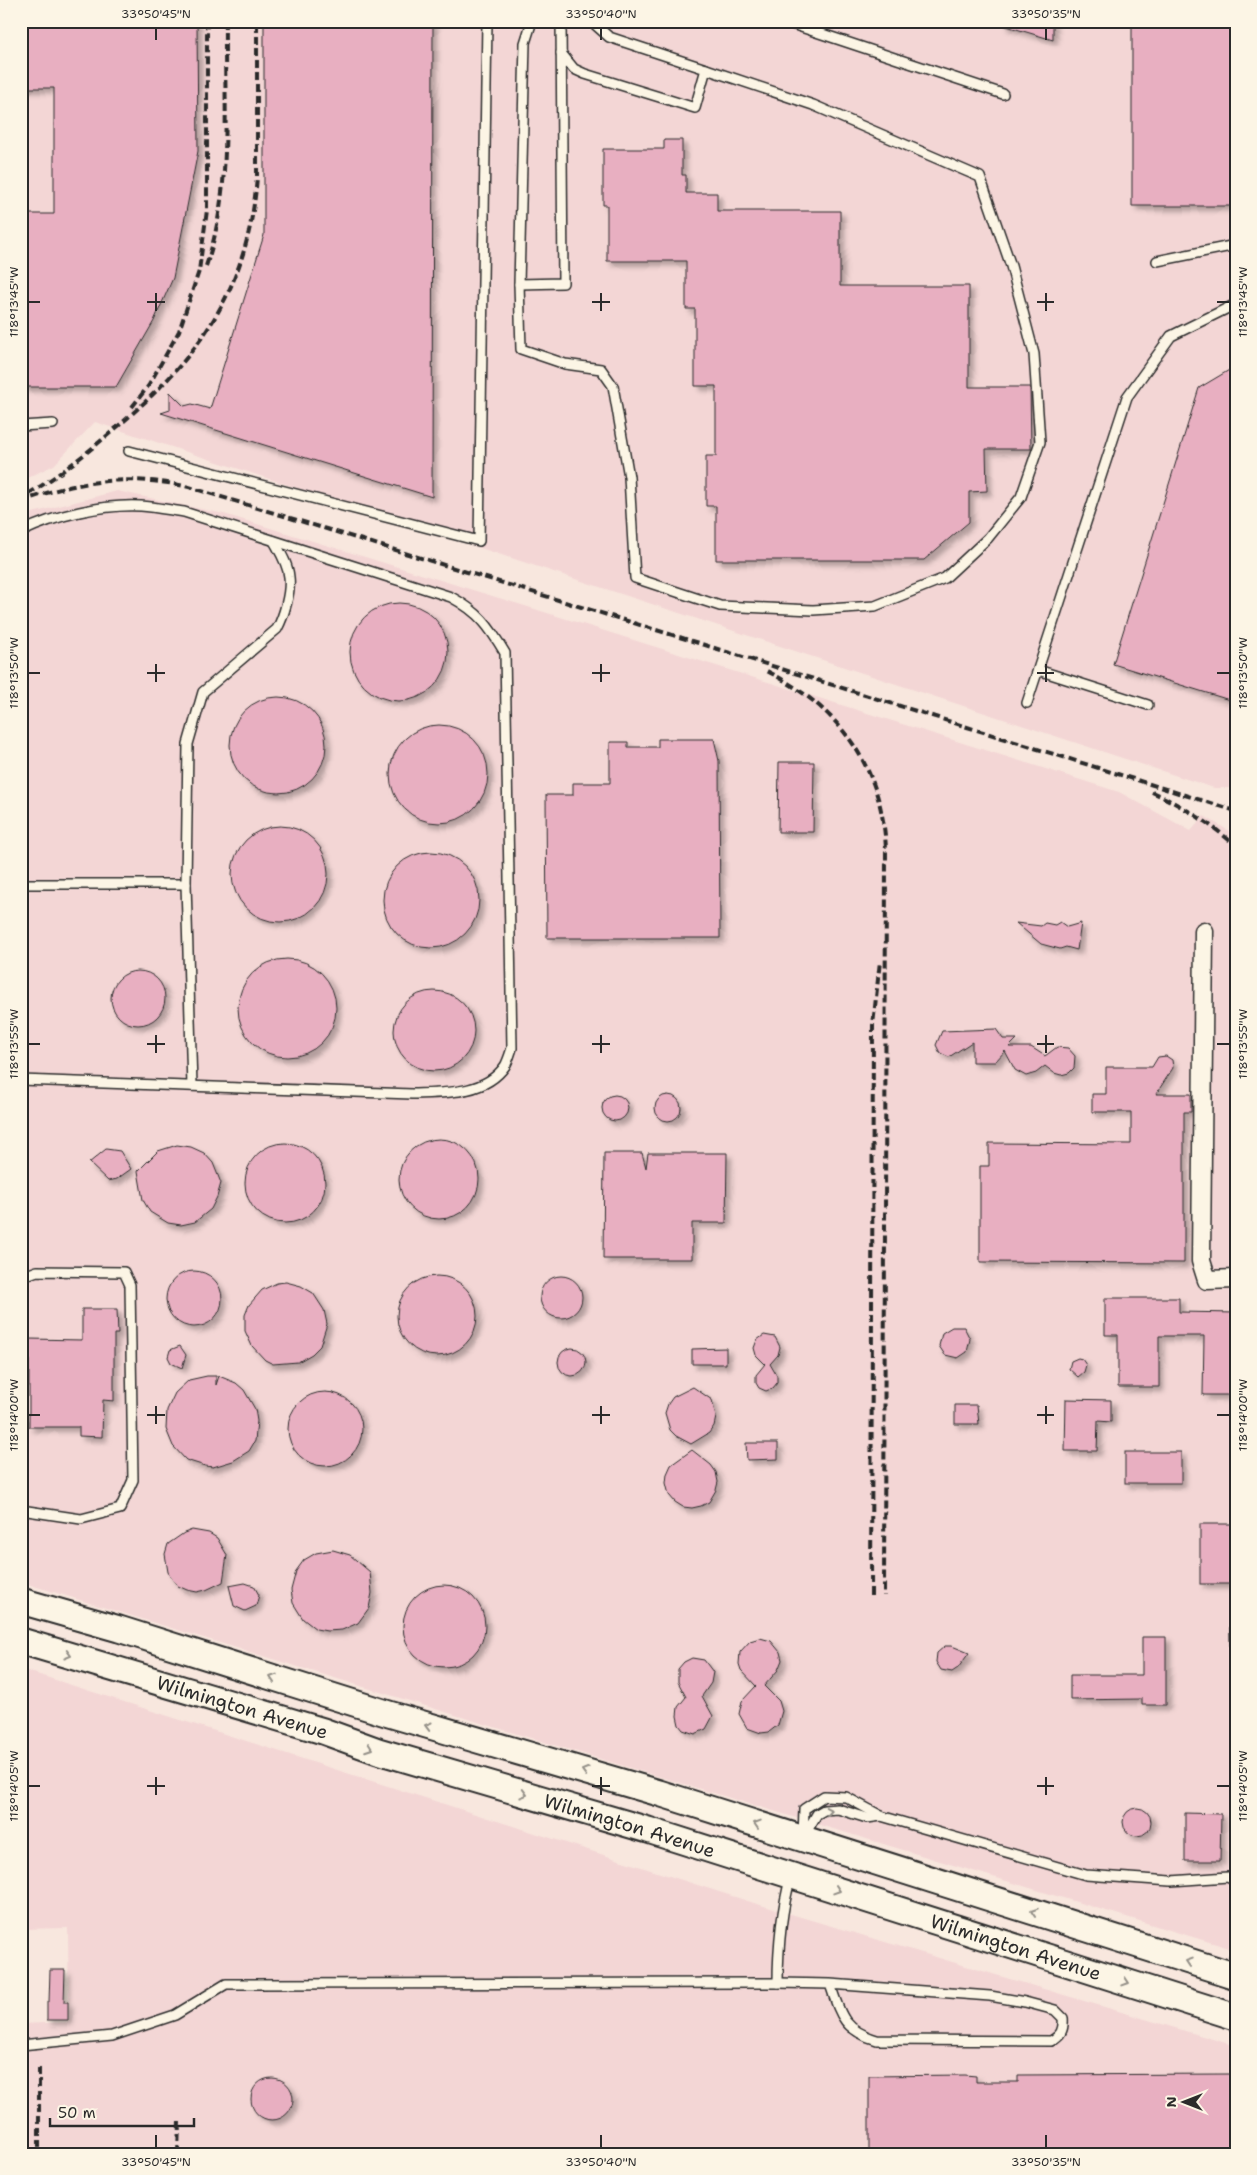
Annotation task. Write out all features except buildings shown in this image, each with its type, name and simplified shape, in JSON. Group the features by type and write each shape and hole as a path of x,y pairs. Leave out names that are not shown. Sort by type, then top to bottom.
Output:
{"main road":[{"name":"Wilmington Avenue","path":"21,1601 128,1632 389,1714 659,1793 1234,1976"},
{"name":"Wilmington Avenue","path":"21,1641 323,1731 378,1751 648,1830 1236,2017"},
{"path":"791,1876 803,1839"}],"street":[{"path":"1204,932 1201,1261 1207,1280 1236,1279"}],"lane":[{"path":"129,451 479,541 487,21"},
{"path":"532,21 525,43 519,284 521,349 565,364 601,369 614,386 628,477 635,578 720,606 813,610 875,606 945,578 988,538 1021,497 1040,442 1034,354 1012,266 980,177 813,105 609,37 591,21"},
{"path":"519,284 563,283 561,21"},
{"path":"783,21 1003,94"},
{"path":"561,53 574,69 585,74 696,108 706,69"},
{"path":"1157,261 1236,245"},
{"path":"1027,703 1127,397 1171,336 1236,304"},
{"path":"21,426 53,424"},
{"path":"21,532 42,522 86,510 141,506 184,512 451,597 468,606 490,627 505,653 512,1048 505,1065 492,1080 449,1093 412,1094 21,1080"},
{"path":"192,1086 186,884 186,767 188,744 203,692 277,629 284,615 290,577 284,559 274,541"},
{"path":"1038,670 1148,706"},
{"path":"21,884 186,884"},
{"path":"21,1186 22,1215"},
{"path":"21,1277 37,1271 124,1272 130,1285 133,1480 120,1509 81,1519 21,1510"},
{"path":"1235,1618 1236,1675"},
{"path":"803,1839 804,1809 824,1796 846,1797 881,1816 1086,1875 1171,1881 1228,1877 1236,1882"},
{"path":"803,1839 817,1814 824,1810 838,1809 867,1818 881,1816"},
{"path":"778,1983 781,1920 783,1904 791,1876"},
{"path":"1234,1976 1236,1948"},
{"path":"21,2045 112,2036 175,2015 226,1984 830,1984 951,1992 1025,2002 1055,2010 1063,2018 1064,2027 1060,2036 1050,2041 877,2040 865,2036 852,2028 840,2016 830,1984"}],"shaded area":[{"path":"21,21 531,21 545,26 575,25 579,21 1236,21 1236,788 1214,788 95,422 54,465 21,481"},
{"path":"117,491 224,514 525,606 1119,792 1191,831 1204,816 1236,835 1236,1950 514,1733 21,1582 21,516"},
{"path":"21,1669 757,1904 1236,2046 1236,2154 21,2154 21,2024 69,2022 68,1928 21,1929"}],"railway":[{"path":"132,407 149,385 179,331 199,271 207,210 207,21"},
{"path":"206,266 215,236 224,175 226,114 225,21"},
{"path":"28,494 63,471 95,446 146,401 195,347 215,318 231,287 243,254 252,217 257,177 257,24"},
{"path":"21,502 62,489 104,481 146,481 189,487 676,636 1236,811"},
{"path":"767,671 793,686 816,703 836,722 866,766 876,792 883,819 886,849 884,1596"},
{"path":"1152,792 1196,816 1236,846"},
{"path":"871,1596 873,1025 880,961"},
{"path":"39,2068 39,2154"},
{"path":"178,2154 179,2121"}]}
